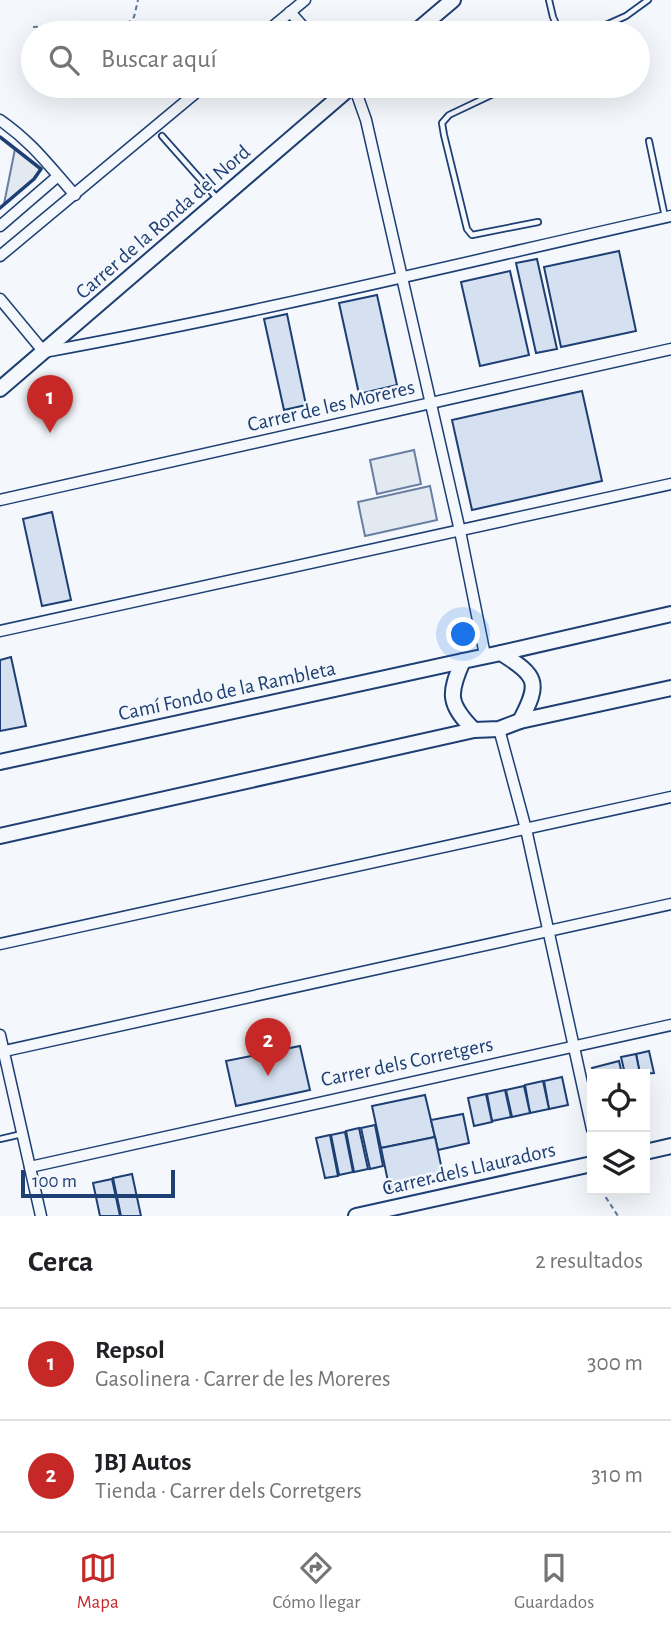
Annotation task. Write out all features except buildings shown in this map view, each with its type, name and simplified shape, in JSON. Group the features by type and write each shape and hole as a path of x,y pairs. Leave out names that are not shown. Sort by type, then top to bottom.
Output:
{"street":[{"path":"279,21 305,0"},
{"path":"428,21 453,0"},
{"path":"290,12 298,21"},
{"path":"0,256 190,98"},
{"name":"Carrer de la Ronda del Nord","path":"0,389 339,98"},
{"path":"358,98 366,120 460,531 485,655"},
{"path":"0,120 18,132 41,155 75,195"},
{"path":"0,226 58,176"},
{"path":"0,299 44,352 110,340 668,217"},
{"name":"Carrer de les Moreres","path":"0,500 671,349"},
{"path":"0,631 671,484"},
{"path":"474,730 458,714 453,699 454,681 463,661 671,614"},
{"path":"501,653 527,670 533,684 532,697 520,721"},
{"name":"Camí Fondo de la Rambleta","path":"0,762 463,661"},
{"path":"0,836 474,730 499,729 520,721 671,688"},
{"path":"499,729 526,829 587,1106"},
{"path":"0,944 671,797"},
{"path":"2,1052 671,904"},
{"name":"Carrer dels Corretgers","path":"30,1167 671,1026"},
{"path":"0,1035 5,1082 22,1134 41,1216"},
{"path":"650,1151 671,1146"},
{"name":"Carrer dels Llauradors","path":"356,1216 587,1165"}],"lane":[{"path":"549,0 556,21"},
{"path":"615,21 648,0"},
{"path":"485,98 449,115 442,124 467,229 472,235 538,222"},
{"path":"162,136 219,201"},
{"path":"649,141 668,217"},
{"path":"0,1139 22,1134"}],"path":[{"path":"130,21 134,17 138,0"},
{"path":"604,1195 618,1216"}],"shaded area":[{"path":"15,149 41,169 33,180 4,204"},
{"path":"414,450 421,484 377,494 370,460"},
{"path":"430,486 437,520 365,536 358,502"}],"wall":[{"path":"0,137 41,169 34,179 0,208"}],"place":[{"name":"Repsol","path":"50,433"},
{"name":"JBJ Autos","path":"268,1076"}]}
